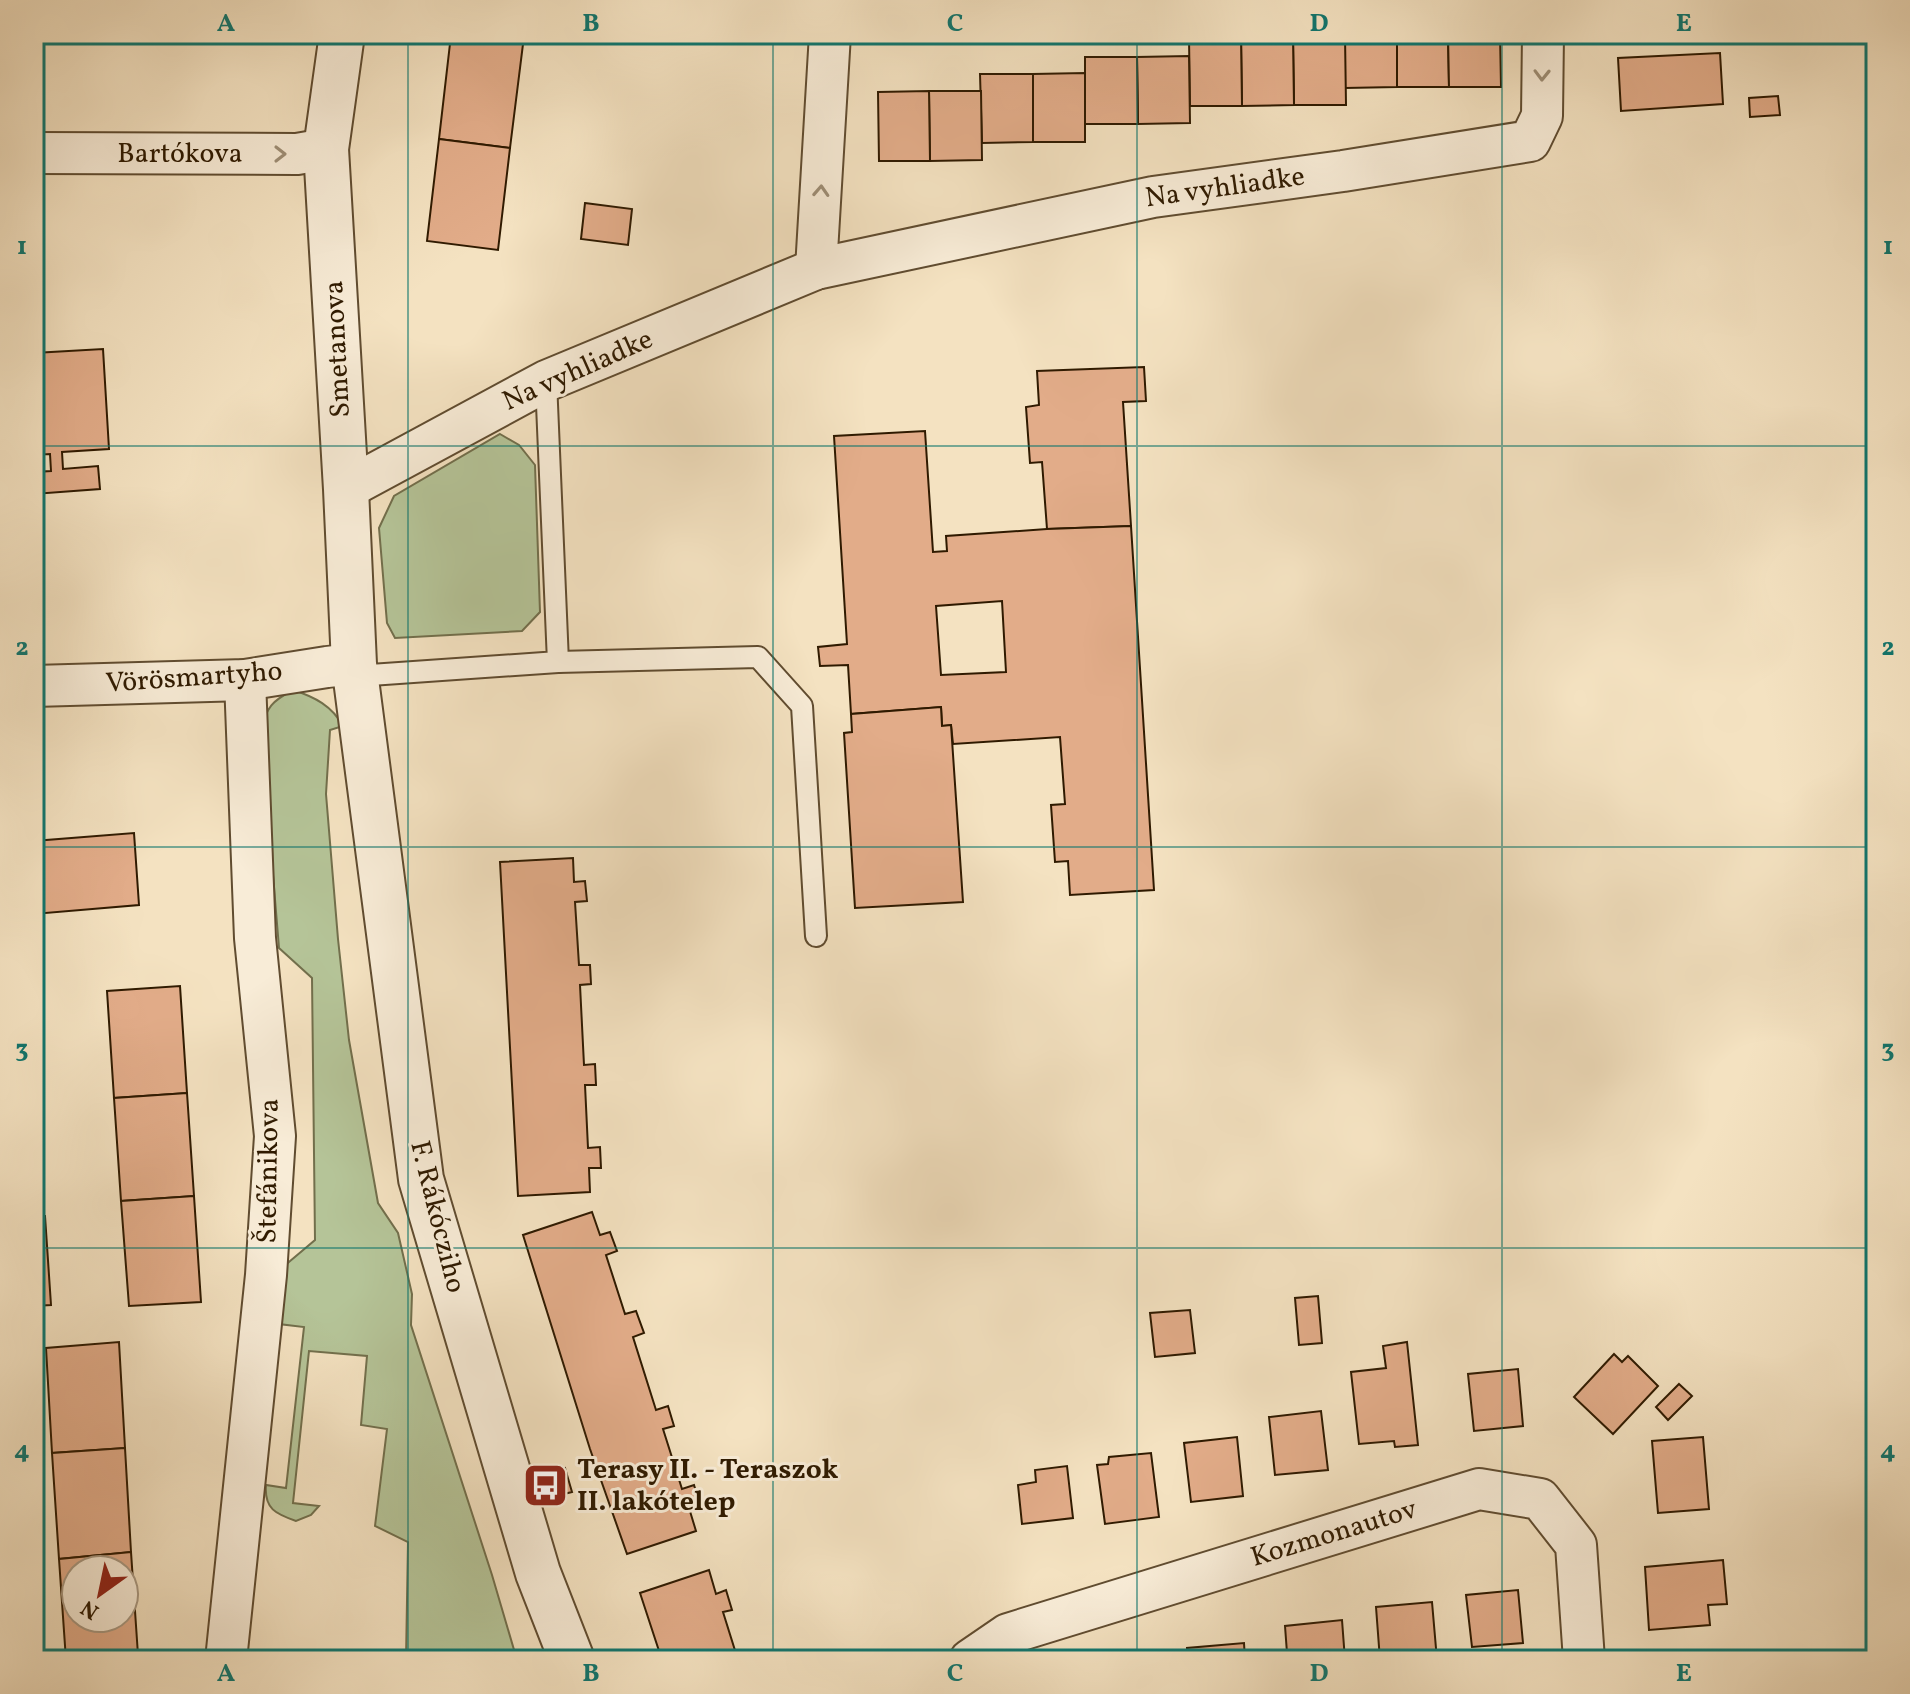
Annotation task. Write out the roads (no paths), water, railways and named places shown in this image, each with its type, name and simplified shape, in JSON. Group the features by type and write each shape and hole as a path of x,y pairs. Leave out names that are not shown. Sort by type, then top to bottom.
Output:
{"street":[{"name":"Smetanova","path":"342,34 326,149 355,670"},
{"path":"816,269 830,34"},
{"name":"Na vyhliadke","path":"346,489 546,381 816,269 1153,197 1530,141 1542,116 1543,34"},
{"name":"Bartókova","path":"34,153 297,154 326,149"},
{"name":"Vörösmartyho","path":"34,686 245,680 327,667 355,670"},
{"name":"F. Rákócziho","path":"355,670 421,1179 538,1573 572,1660"},
{"name":"Štefánikova","path":"226,1660 266,1275 275,1136 255,938 245,680"},
{"name":"Kozmonautov","path":"970,1660 1008,1634 1479,1489 1540,1499 1576,1545 1584,1660"}],"lane":[{"path":"546,381 558,662"},
{"path":"355,670 758,657 802,706 816,936"}],"place":[{"name":"Terasy II. - Teraszok II. lakótelep","path":"546,1486"}]}
